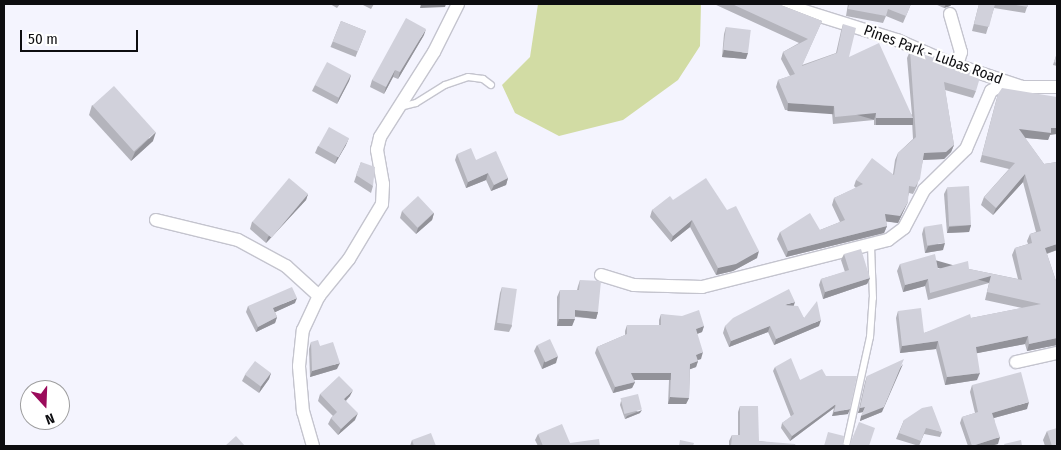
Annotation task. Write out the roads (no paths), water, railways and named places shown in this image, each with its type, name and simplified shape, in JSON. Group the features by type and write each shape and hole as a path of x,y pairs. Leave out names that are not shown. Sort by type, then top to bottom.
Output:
{"street":[{"path":"313,446 304,412 299,366 303,330 319,296 349,259 382,204 383,184 377,150 396,108 434,52 458,4"},
{"name":"Pines Park - Lubas Road","path":"782,4 897,40 956,65 1022,87 1057,87"},
{"path":"950,14 961,52 956,65"},
{"path":"601,275 634,285 702,287 871,246 888,240 904,228 924,190 966,149 991,91 998,87 1015,90 1022,87"},
{"path":"156,220 238,240 286,266 319,296"},
{"path":"1016,362 1057,353"}],"lane":[{"path":"396,108 416,103 445,86 468,77 483,78 491,85"},
{"path":"846,446 870,337 873,298 871,246"}]}
